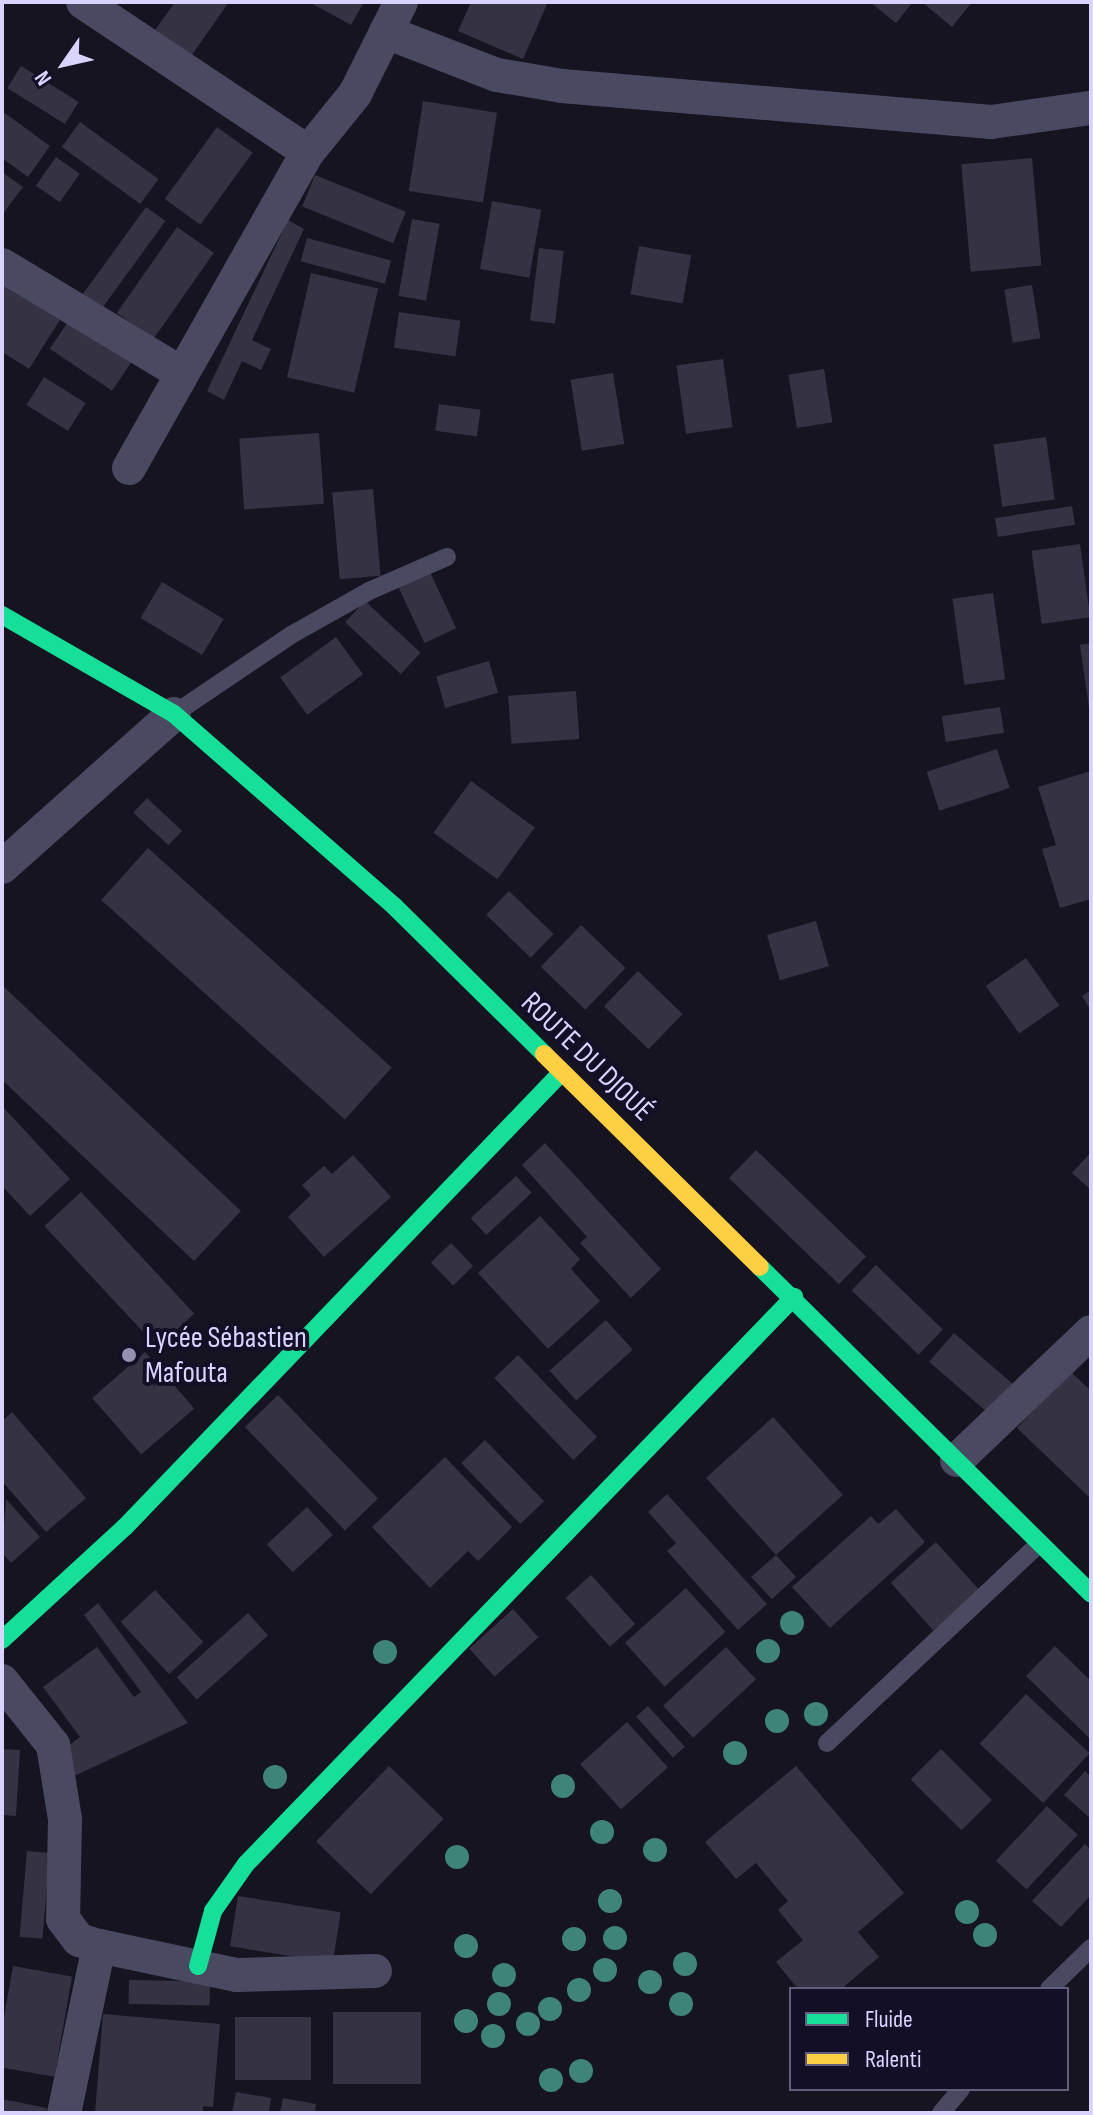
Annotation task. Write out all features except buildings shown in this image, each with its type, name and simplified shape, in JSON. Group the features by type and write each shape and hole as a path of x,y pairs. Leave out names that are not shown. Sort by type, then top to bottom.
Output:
{"street":[{"path":"83,2 308,152"},
{"path":"129,468 308,152 355,94 394,17 497,75 562,86 991,122 1091,108"},
{"path":"2,265 181,373"},
{"name":"ROUTE DU DJOUÉ","path":"2,615 174,714 394,906 1091,1593"},
{"path":"2,867 174,714"},
{"path":"2,1640 125,1527 561,1073"},
{"path":"198,1966 213,1911 246,1864 794,1297"},
{"path":"957,1460 1091,1332"},
{"path":"2,1681 53,1745 65,1819 63,1919 79,1940 237,1975 375,1971"},
{"path":"64,2113 99,1946"}],"lane":[{"path":"174,714 291,635 369,591 447,557"},
{"path":"827,1743 1040,1543"},
{"path":"1051,1987 1091,1948"},
{"path":"941,2113 959,2091"}],"traffic: fast":[{"path":"2,615 174,714 394,906 544,1054"},
{"path":"2,1640 125,1527 561,1073"},
{"path":"760,1267 1091,1593"},
{"path":"198,1966 213,1911 246,1864 794,1297"}],"traffic: slow":[{"path":"544,1054 760,1267"}],"place":[{"name":"Lycée Sébastien Mafouta","path":"129,1355"}]}
